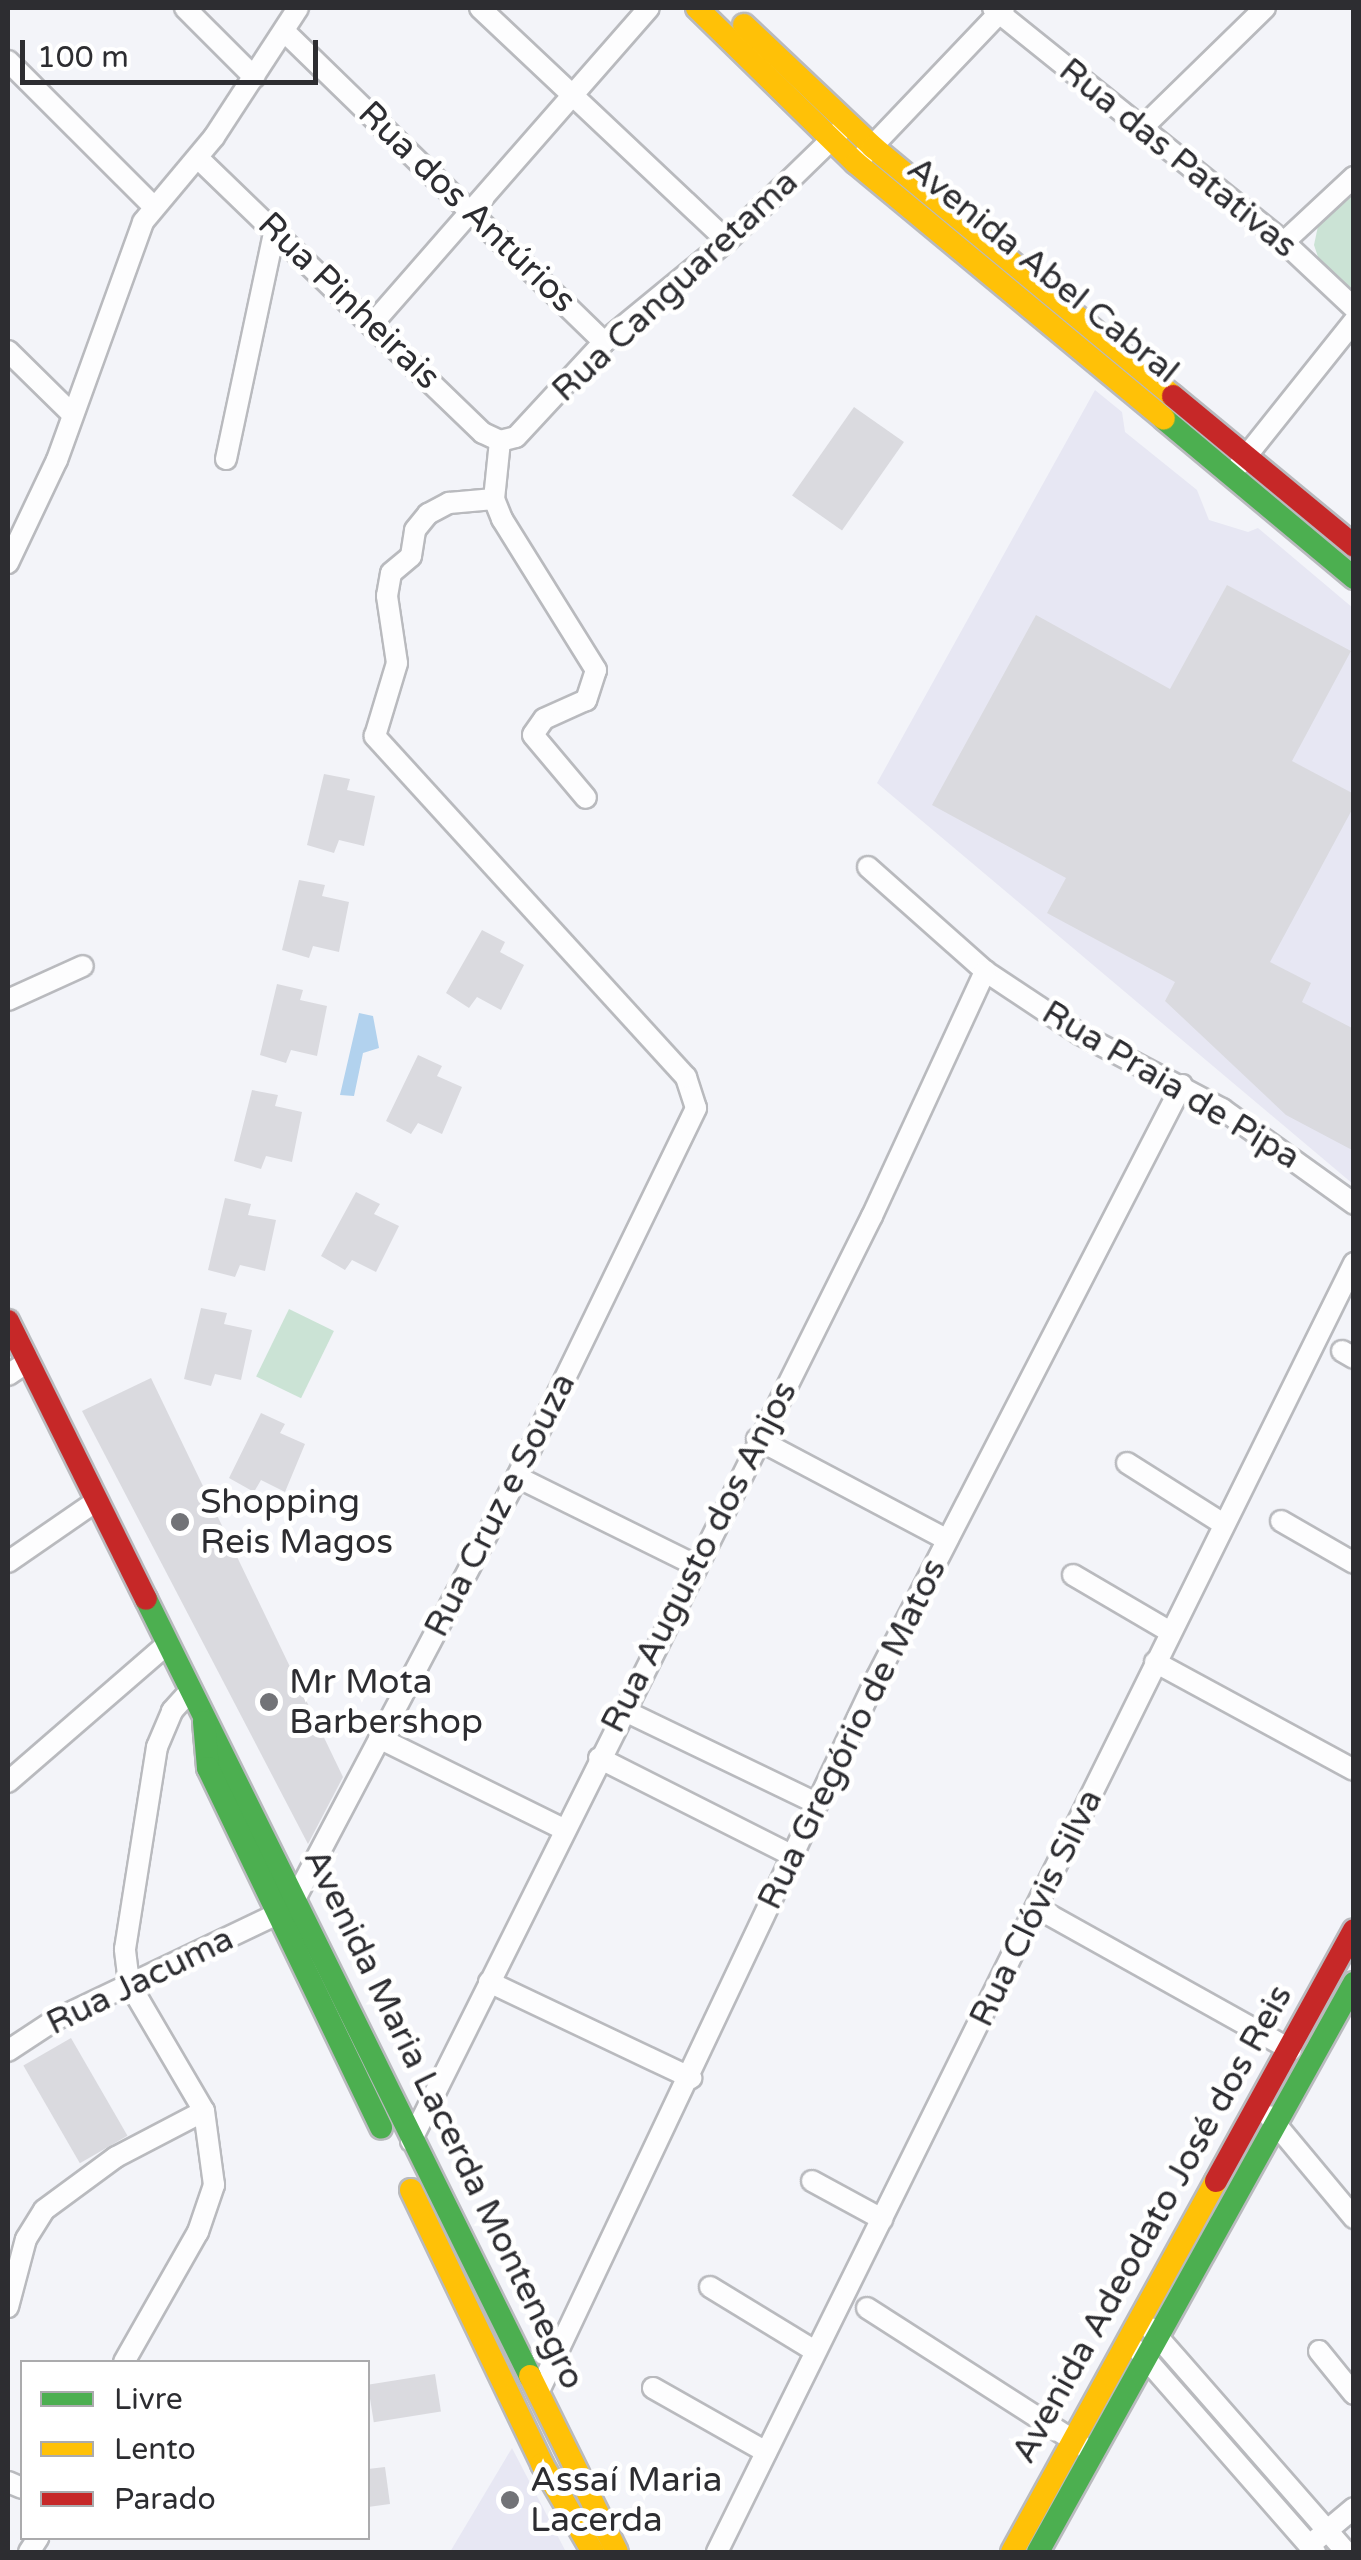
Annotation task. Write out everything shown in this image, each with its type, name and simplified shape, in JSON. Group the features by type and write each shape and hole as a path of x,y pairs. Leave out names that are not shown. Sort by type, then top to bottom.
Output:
{"main road":[{"name":"Avenida Abel Cabral","path":"697,8 865,154 1239,466 1352,573"},
{"name":"Avenida Abel Cabral","path":"725,8 839,132"},
{"name":"Avenida Abel Cabral","path":"1239,466 1354,546"},
{"name":"Avenida Maria Lacerda Montenegro","path":"8,1322 17,1369 95,1502 296,1897 411,2141 618,2552"},
{"name":"Avenida Maria Lacerda Montenegro","path":"205,1718 208,1768 275,1915 542,2464 593,2552"},
{"name":"Avenida Adeodato José dos Reis","path":"1082,2446 1157,2336 1268,2116 1291,2050 1354,1930"},
{"name":"Avenida Adeodato José dos Reis","path":"1025,2550 1082,2446 1140,2317 1354,1983"}],"street":[{"path":"185,8 254,77"},
{"path":"8,564 44,494 132,242 153,206 198,158 298,8"},
{"path":"480,8 728,241"},
{"path":"374,322 576,96 649,8"},
{"path":"1144,126 1265,8"},
{"path":"865,154 999,9"},
{"name":"Rua das Patativas","path":"999,9 1284,242 1354,308"},
{"name":"Rua dos Antúrios","path":"284,31 473,209 604,342"},
{"path":"8,61 153,206"},
{"name":"Rua Canguaretama","path":"500,442 516,437 604,342 728,241 839,132"},
{"name":"Rua Pinheirais","path":"198,158 374,322 483,433 500,442"},
{"path":"1284,242 1354,177"},
{"path":"226,459 276,229"},
{"path":"1239,466 1354,320"},
{"path":"8,351 72,414"},
{"path":"500,442 494,499 596,670 586,700 544,719 533,735 586,798"},
{"name":"Rua Cruz e Souza","path":"296,1897 517,1477 696,1108 686,1078 375,736 397,663 387,596 391,573 411,556 414,530 428,514 449,502 494,499"},
{"name":"Rua Praia de Pipa","path":"868,867 985,971 1080,1034 1182,1085 1354,1204"},
{"path":"8,1000 83,966"},
{"name":"Rua Augusto dos Anjos","path":"411,2141 563,1828 872,1216 985,971"},
{"name":"Rua Gregório de Matos","path":"539,2391 946,1539 1182,1085"},
{"name":"Rua Clóvis Silva","path":"717,2552 1037,1908 1222,1523 1354,1263"},
{"path":"757,1439 946,1539"},
{"path":"1127,1463 1222,1523"},
{"path":"517,1477 695,1565"},
{"path":"8,1562 95,1502"},
{"path":"1281,1521 1354,1563"},
{"path":"1073,1575 1169,1631"},
{"path":"8,1782 166,1645"},
{"path":"1154,1662 1354,1770"},
{"path":"125,2360 209,2202 215,2166 204,2111 129,1983 128,1910 152,1772 164,1726 190,1690"},
{"path":"623,1710 818,1804"},
{"path":"380,1738 563,1828"},
{"path":"598,1758 792,1855"},
{"path":"1037,1908 1291,2050"},
{"name":"Rua Jacuma","path":"8,2051 129,1983 275,1915"},
{"path":"489,1982 691,2078"},
{"path":"8,2307 26,2239 44,2210 116,2157 204,2111"},
{"path":"1268,2116 1354,2218"},
{"path":"812,2180 882,2219"},
{"path":"710,2287 816,2350"},
{"path":"867,2308 1082,2446"},
{"path":"1140,2317 1346,2552"},
{"path":"1128,2338 1312,2549 1326,2530 1354,2508"},
{"path":"1319,2351 1354,2394"},
{"path":"653,2388 766,2452"}],"shaded area":[{"path":"1095,390 1122,412 1125,432 1197,490 1209,520 1248,532 1258,528 1353,608 1353,1184 877,783"},
{"name":"Assaí Maria Lacerda","path":"512,2448 566,2552 450,2552"}],"green space":[{"path":"1353,193 1353,292 1320,263 1314,245 1318,226"},
{"path":"289,1309 334,1331 301,1398 256,1376"}],"water":[{"path":"359,1013 373,1016 379,1048 363,1053 354,1096 340,1095"}],"building":[{"path":"854,407 904,442 842,530 792,495"},
{"path":"1227,585 1351,651 1292,761 1354,794 1354,806 1270,962 1311,983 1302,1002 1354,1029 1354,1151 1286,1115 1165,1001 1175,982 1047,913 1066,878 932,805 1036,615 1170,689"},
{"path":"324,774 350,779 347,790 375,796 364,846 339,840 334,853 307,845"},
{"path":"299,880 325,885 322,896 349,902 339,952 313,946 309,958 282,950"},
{"path":"482,930 505,942 500,952 524,965 501,1010 477,997 469,1008 446,993"},
{"path":"277,984 303,990 300,1000 327,1006 317,1056 291,1050 286,1063 260,1055"},
{"path":"418,1055 442,1066 437,1076 462,1087 442,1134 418,1123 411,1134 386,1121"},
{"path":"252,1090 278,1095 275,1106 302,1112 292,1162 266,1156 261,1169 234,1161"},
{"path":"356,1192 380,1204 374,1214 399,1226 376,1272 352,1260 345,1270 321,1256"},
{"path":"225,1198 251,1204 248,1215 276,1220 265,1271 240,1265 235,1277 208,1270"},
{"path":"201,1308 227,1313 224,1324 252,1330 241,1380 215,1374 211,1386 184,1379"},
{"name":"Shopping Reis Magos","path":"151,1378 343,1777 308,1844 82,1411"},
{"path":"261,1413 285,1424 280,1433 305,1444 285,1492 261,1480 254,1492 229,1478"},
{"path":"71,2038 128,2136 80,2163 23,2066"},
{"path":"435,2374 441,2412 374,2422 370,2384"},
{"path":"385,2467 390,2504 370,2507 370,2469"}],"traffic: fast":[{"path":"1164,419 1354,578"},
{"path":"146,1599 530,2376"},
{"path":"204,1722 208,1768 381,2128"},
{"path":"1038,2552 1354,1983"}],"traffic: slow":[{"path":"697,8 856,163 1164,419"},
{"path":"744,25 873,147 1173,396"},
{"path":"1012,2552 1216,2181"},
{"path":"411,2190 542,2464 593,2552"},
{"path":"530,2376 617,2552"}],"traffic: jam":[{"path":"1173,396 1354,546"},
{"path":"8,1321 146,1599"},
{"path":"1216,2181 1354,1930"}],"place":[{"name":"Shopping Reis Magos","path":"180,1522"},
{"name":"Mr Mota Barbershop","path":"269,1702"},
{"name":"Assaí Maria Lacerda","path":"510,2500"}]}
